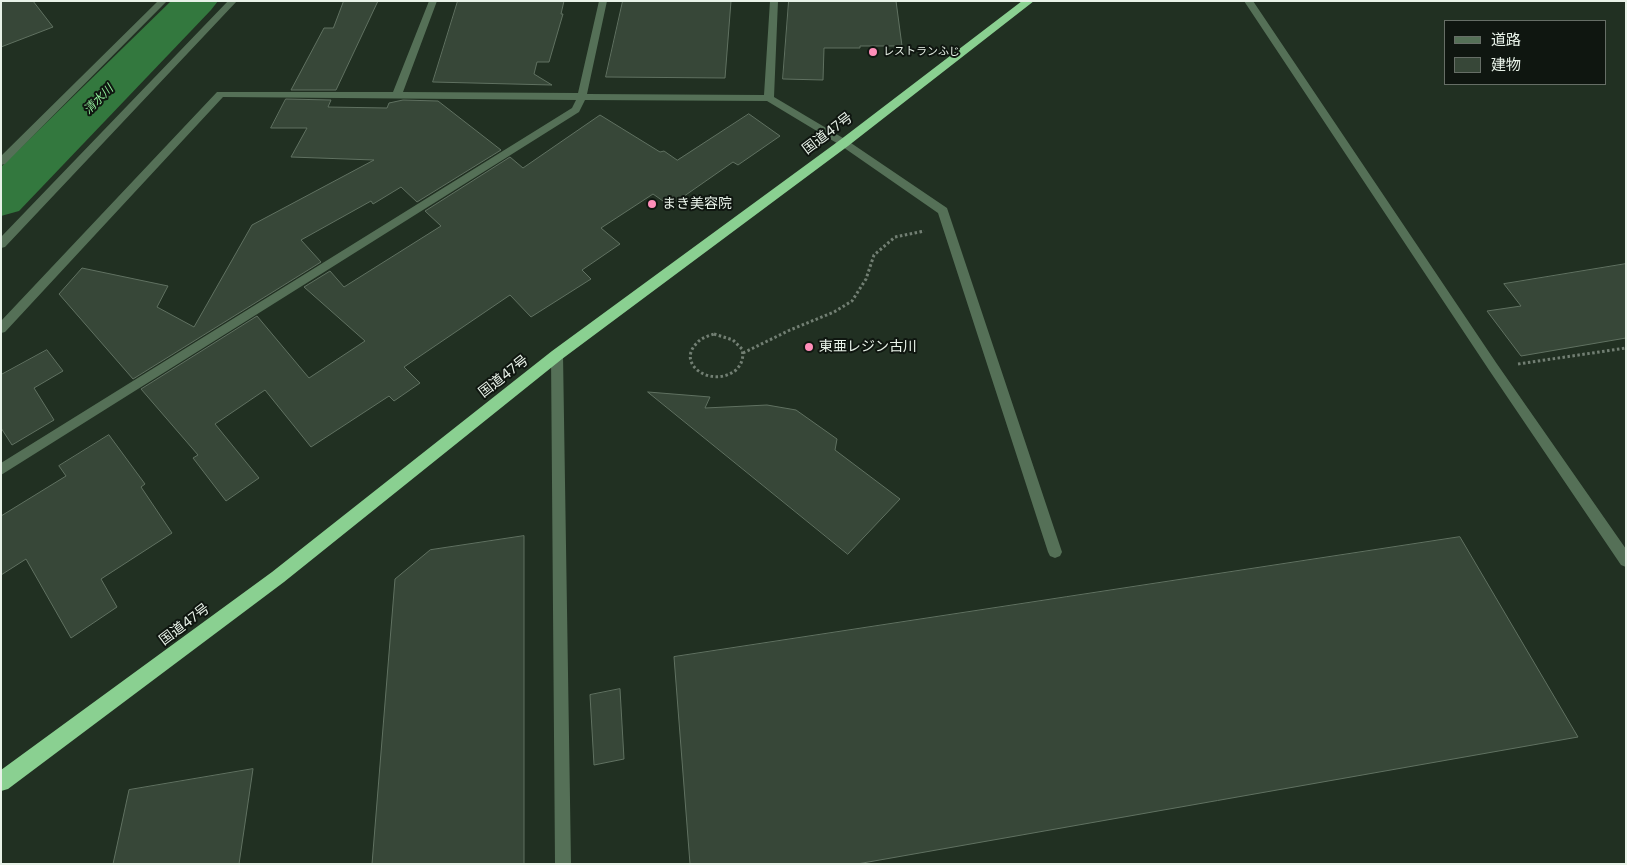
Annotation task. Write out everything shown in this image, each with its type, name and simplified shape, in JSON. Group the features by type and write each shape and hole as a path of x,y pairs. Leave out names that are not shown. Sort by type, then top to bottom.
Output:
{"highway":[{"name":"国道47号","path":"1,782 278,577 557,355 844,143 1029,1"}],"street":[{"path":"1,162 163,1"},
{"path":"1,244 233,1"},
{"path":"397,95 433,1"},
{"path":"1,470 576,110 582,96 603,1"},
{"path":"769,98 774,1"},
{"path":"1248,1 1493,367 1626,561"},
{"path":"1,329 220,94 769,98 844,143 942,211 1055,552"},
{"path":"557,355 563,864"}],"path":[{"path":"743,353 790,330 834,312 852,301 866,279 874,255 895,237 948,225"},
{"path":"714,334 730,336 737,341 743,353 742,360 732,373 714,377 697,372 689,360 693,346 699,340 714,334"},
{"path":"1493,367 1626,348"}],"building":[{"path":"1,1 33,1 53,27 1,47"},
{"path":"344,1 378,1 336,90 291,90 324,28 333,28"},
{"path":"458,1 564,1 561,14 563,14 549,62 537,62 534,74 552,85 433,82"},
{"path":"623,1 731,1 725,78 606,77"},
{"path":"789,1 896,1 902,46 824,48 823,80 783,79"},
{"path":"286,99 331,100 328,107 387,108 389,103 403,100 438,101 501,150 417,202 401,187 373,204 371,201 301,240 321,262 133,379 59,294 82,268 168,286 157,307 194,327 252,225 374,160 291,157 307,128 271,128"},
{"path":"749,114 780,136 738,165 733,162 670,206 653,194 601,228 620,244 582,270 591,279 531,317 510,295 404,367 420,383 394,401 389,396 311,447 265,390 215,424 259,478 226,501 193,458 198,455 141,389 257,316 309,378 365,341 304,287 330,271 344,287 441,226 425,211 510,157 523,168 600,115 660,152 664,151 677,160"},
{"path":"1626,264 1626,338 1521,356 1487,311 1521,306 1504,284"},
{"path":"47,350 63,371 34,388 54,420 12,445 1,428 1,375"},
{"path":"648,392 710,397 705,408 767,405 796,410 837,439 835,450 900,499 848,554"},
{"path":"109,435 145,484 141,487 172,533 101,579 117,607 71,638 26,559 1,575 1,516 66,476 59,466"},
{"path":"524,536 524,864 372,864 395,579 430,550"},
{"path":"1460,537 1578,737 857,864 690,864 674,657"},
{"path":"620,689 624,759 594,765 590,695"},
{"path":"253,769 239,864 113,864 129,790"}],"waterway":[{"name":"清水川","path":"1,198 196,1"}],"place":[{"name":"レストランふじ","path":"873,52"},
{"name":"まき美容院","path":"652,204"},
{"name":"東亜レジン古川","path":"809,347"}]}
